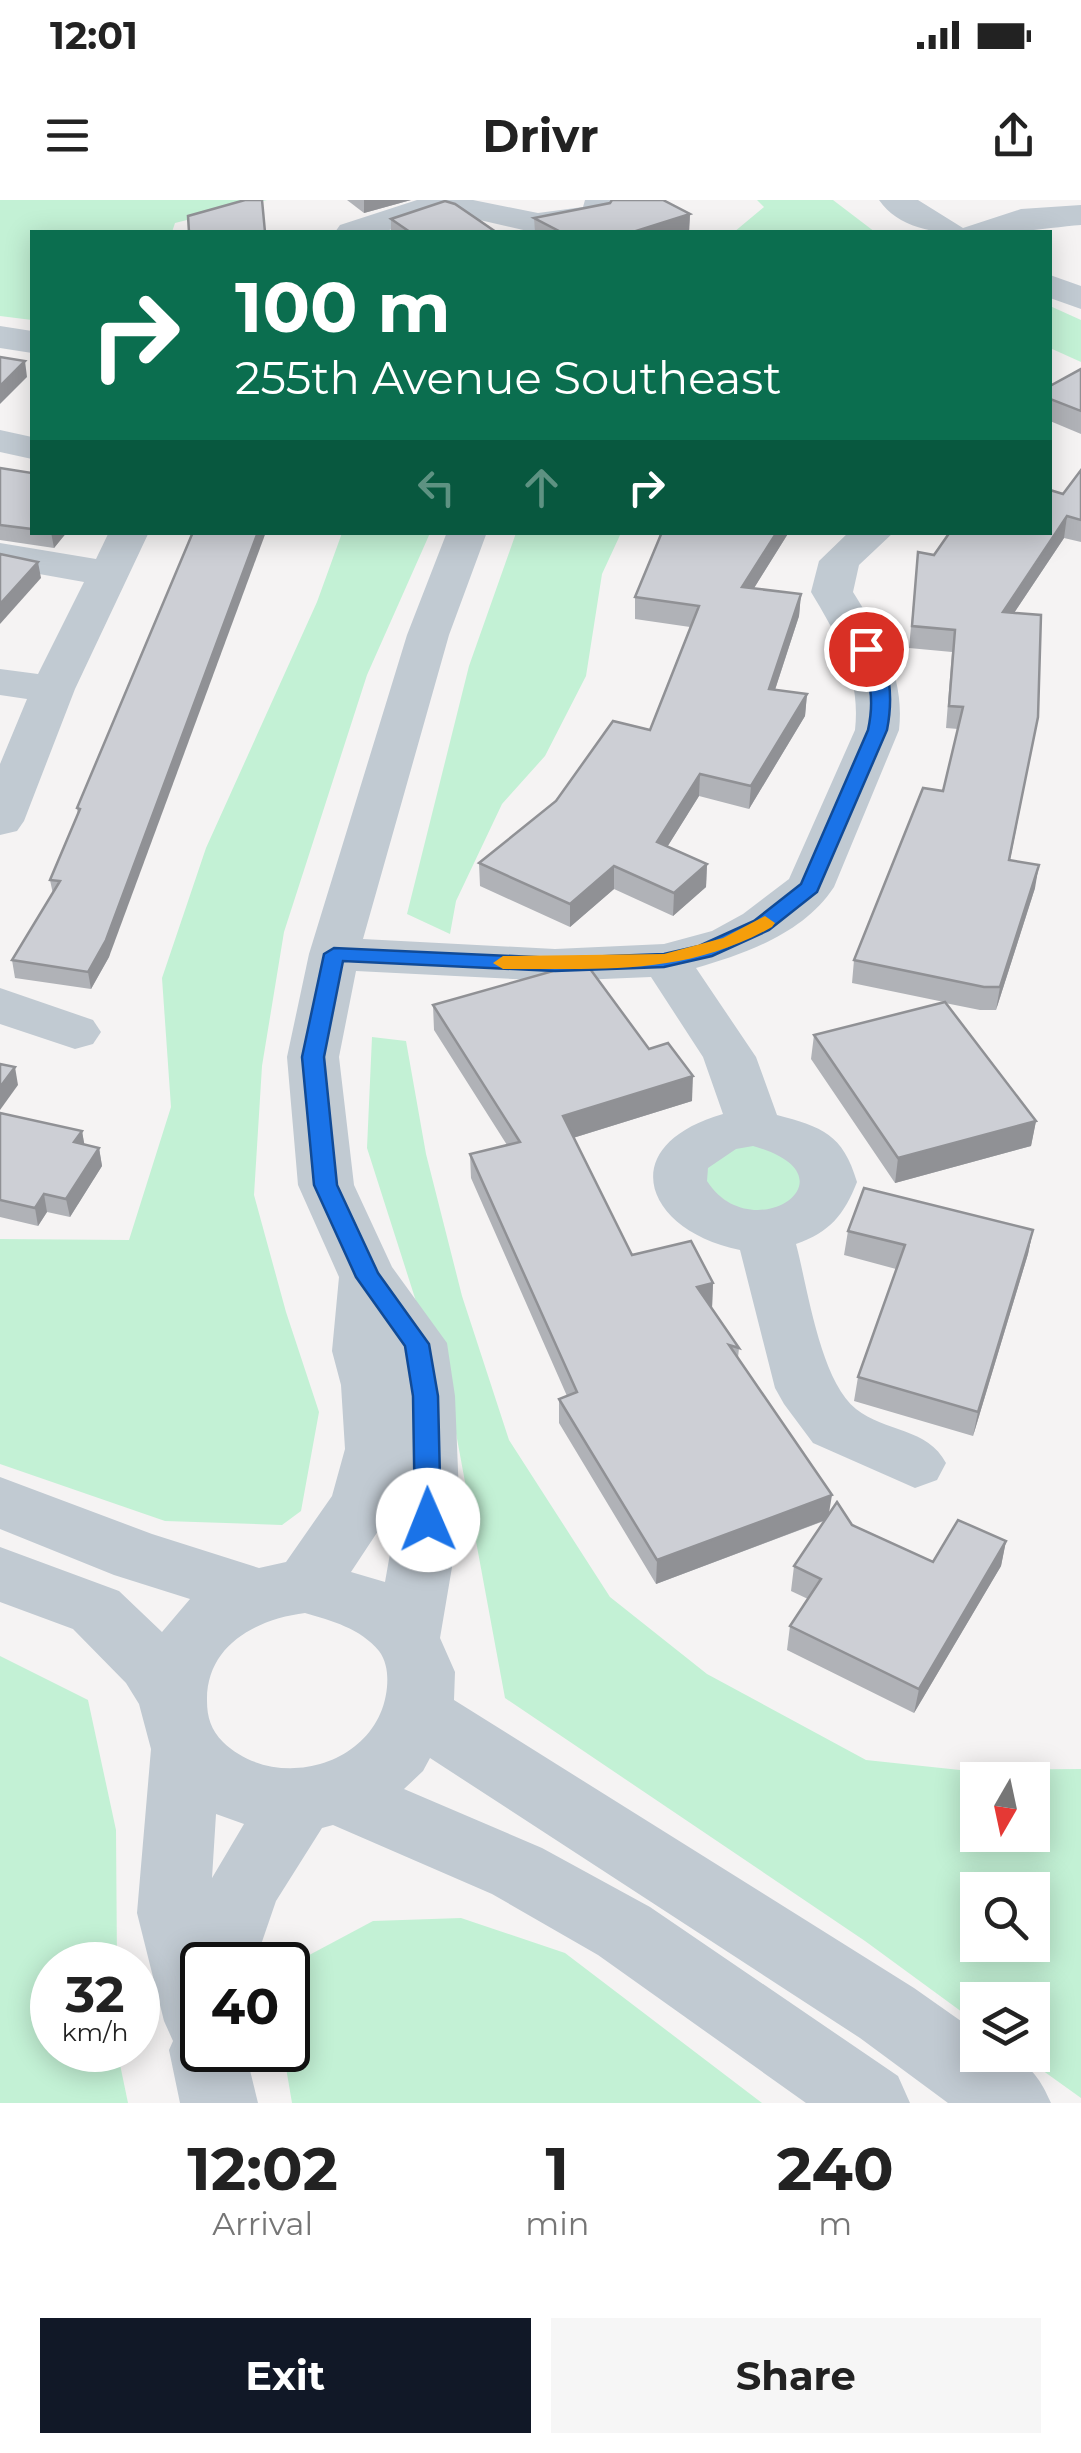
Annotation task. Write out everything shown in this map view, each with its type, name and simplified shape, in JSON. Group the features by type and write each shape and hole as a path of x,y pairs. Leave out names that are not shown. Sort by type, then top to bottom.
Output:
{"street":[{"path":"362,230 447,201 534,226 570,222 597,212 601,200"},
{"path":"895,200 946,230"},
{"path":"984,230 1022,219 1081,216"},
{"path":"1052,286 1081,299"},
{"path":"0,337 30,342"},
{"path":"0,441 30,448"},
{"path":"0,820 53,689 128,535"},
{"path":"408,1636 428,1520 426,1396 416,1344 368,1277 326,1185 313,1057 334,954 428,635 466,535"},
{"path":"334,954 555,965 664,960 730,942 762,925 810,887 878,730 882,705 879,678 832,592 839,561 870,535"},
{"path":"0,555 108,573"},
{"path":"0,682 53,689"},
{"path":"664,960 732,1056 744,1084 752,1126"},
{"path":"0,1006 74,1032"},
{"path":"752,1126 778,1130 818,1152 828,1169 830,1186 824,1203 810,1218 789,1228 764,1231 739,1229 708,1216 686,1195 681,1178 693,1146 730,1128 752,1126"},
{"path":"764,1231 805,1388 834,1426 915,1463"},
{"path":"181,1942 174,1914 178,1664 197,1634 224,1611 281,1590 362,1504 376,1449 371,1385 362,1351 368,1277"},
{"path":"0,1502 137,1556 281,1590 346,1592 364,1600 381,1609 408,1636 419,1660 423,1686 419,1714 402,1746 374,1774 319,1797 266,1800 233,1790 205,1774 150,1663 96,1610 0,1574"},
{"path":"419,1714 887,2012 1012,2103"},
{"path":"222,1942 254,1866 319,1797"},
{"path":"319,1797 517,1871 624,1932 871,2103"},
{"path":"212,2072 219,2103"}],"green space":[{"path":"0,200 267,200 175,223 173,230 30,230 30,320 0,316"},
{"path":"757,200 833,200 872,230 736,230 764,207"},
{"path":"1052,307 1081,320 1081,362 1052,349"},
{"path":"341,535 429,535 367,675 284,932 262,1066 254,1195 319,1412 301,1511 282,1525 165,1521 0,1464 0,1239 129,1240 171,1107 162,978 206,848 317,602"},
{"path":"515,535 620,535 602,574 586,676 545,756 502,804 456,901 450,934 407,914 469,666"},
{"path":"372,1037 406,1041 426,1154 462,1296 509,1440 610,1597 707,1674 866,1760 960,1770 960,1852 1050,1852 1050,1769 1081,1769 1081,2098 1045,2072 1050,2072 1050,1982 960,1982 960,2011 865,1941 505,1698 453,1417 367,1148"},
{"path":"764,1142 808,1175 793,1206 744,1213 705,1187 715,1155 729,1148"},
{"path":"0,1656 88,1700 116,1830 117,1942 30,1942 30,2072 122,2072 128,2103 0,2103"},
{"path":"461,1918 565,1953 762,2103 292,2103 287,2072 310,2072 310,1955 373,1921"}],"building":[{"path":"245,200 262,200 265,230 189,230 188,216"},
{"path":"663,200 690,214 639,230 557,230 534,218 610,203"},
{"path":"445,201 493,230 407,230 391,219"},
{"path":"0,357 25,361 0,386"},
{"path":"1081,369 1081,411 1052,400 1052,385"},
{"path":"0,468 30,473 30,529 0,525"},
{"path":"1081,470 1081,520 1067,516 1003,612 1041,615 1038,717 1009,860 1039,865 1000,987 854,960 923,788 943,791 963,707 949,706 955,630 912,626 918,552 934,555 948,535 1052,535 1052,491 1063,494"},
{"path":"192,535 257,535 106,940 88,972 12,960 60,881 50,880 80,809 77,808"},
{"path":"661,535 775,535 742,587 801,594 769,689 807,694 751,786 700,774 657,842 707,864 674,893 614,866 570,904 479,863 556,801 613,721 650,730 699,606 635,597"},
{"path":"0,554 38,562 0,604"},
{"path":"585,962 649,1049 668,1043 693,1076 563,1116 632,1255 691,1241 713,1283 697,1287 739,1348 729,1345 832,1495 657,1560 559,1399 577,1392 470,1154 520,1142 433,1005"},
{"path":"945,1002 1036,1121 898,1158 814,1035"},
{"path":"0,1064 15,1067 0,1087"},
{"path":"0,1113 82,1131 74,1142 99,1148 66,1199 44,1194 35,1208 0,1200"},
{"path":"864,1188 1033,1230 978,1412 858,1377 905,1245 848,1231"},
{"path":"837,1502 852,1525 933,1562 958,1520 1006,1541 919,1689 790,1626 821,1579 794,1566"}],"slow traffic":[{"path":"503,963 664,960 705,952 765,923"}],"route":[{"path":"428,1520 426,1396 416,1344 368,1277 326,1185 313,1057 334,954 555,965 664,960 705,952 762,925 810,887 878,730 882,705 879,678 866,649"}]}
